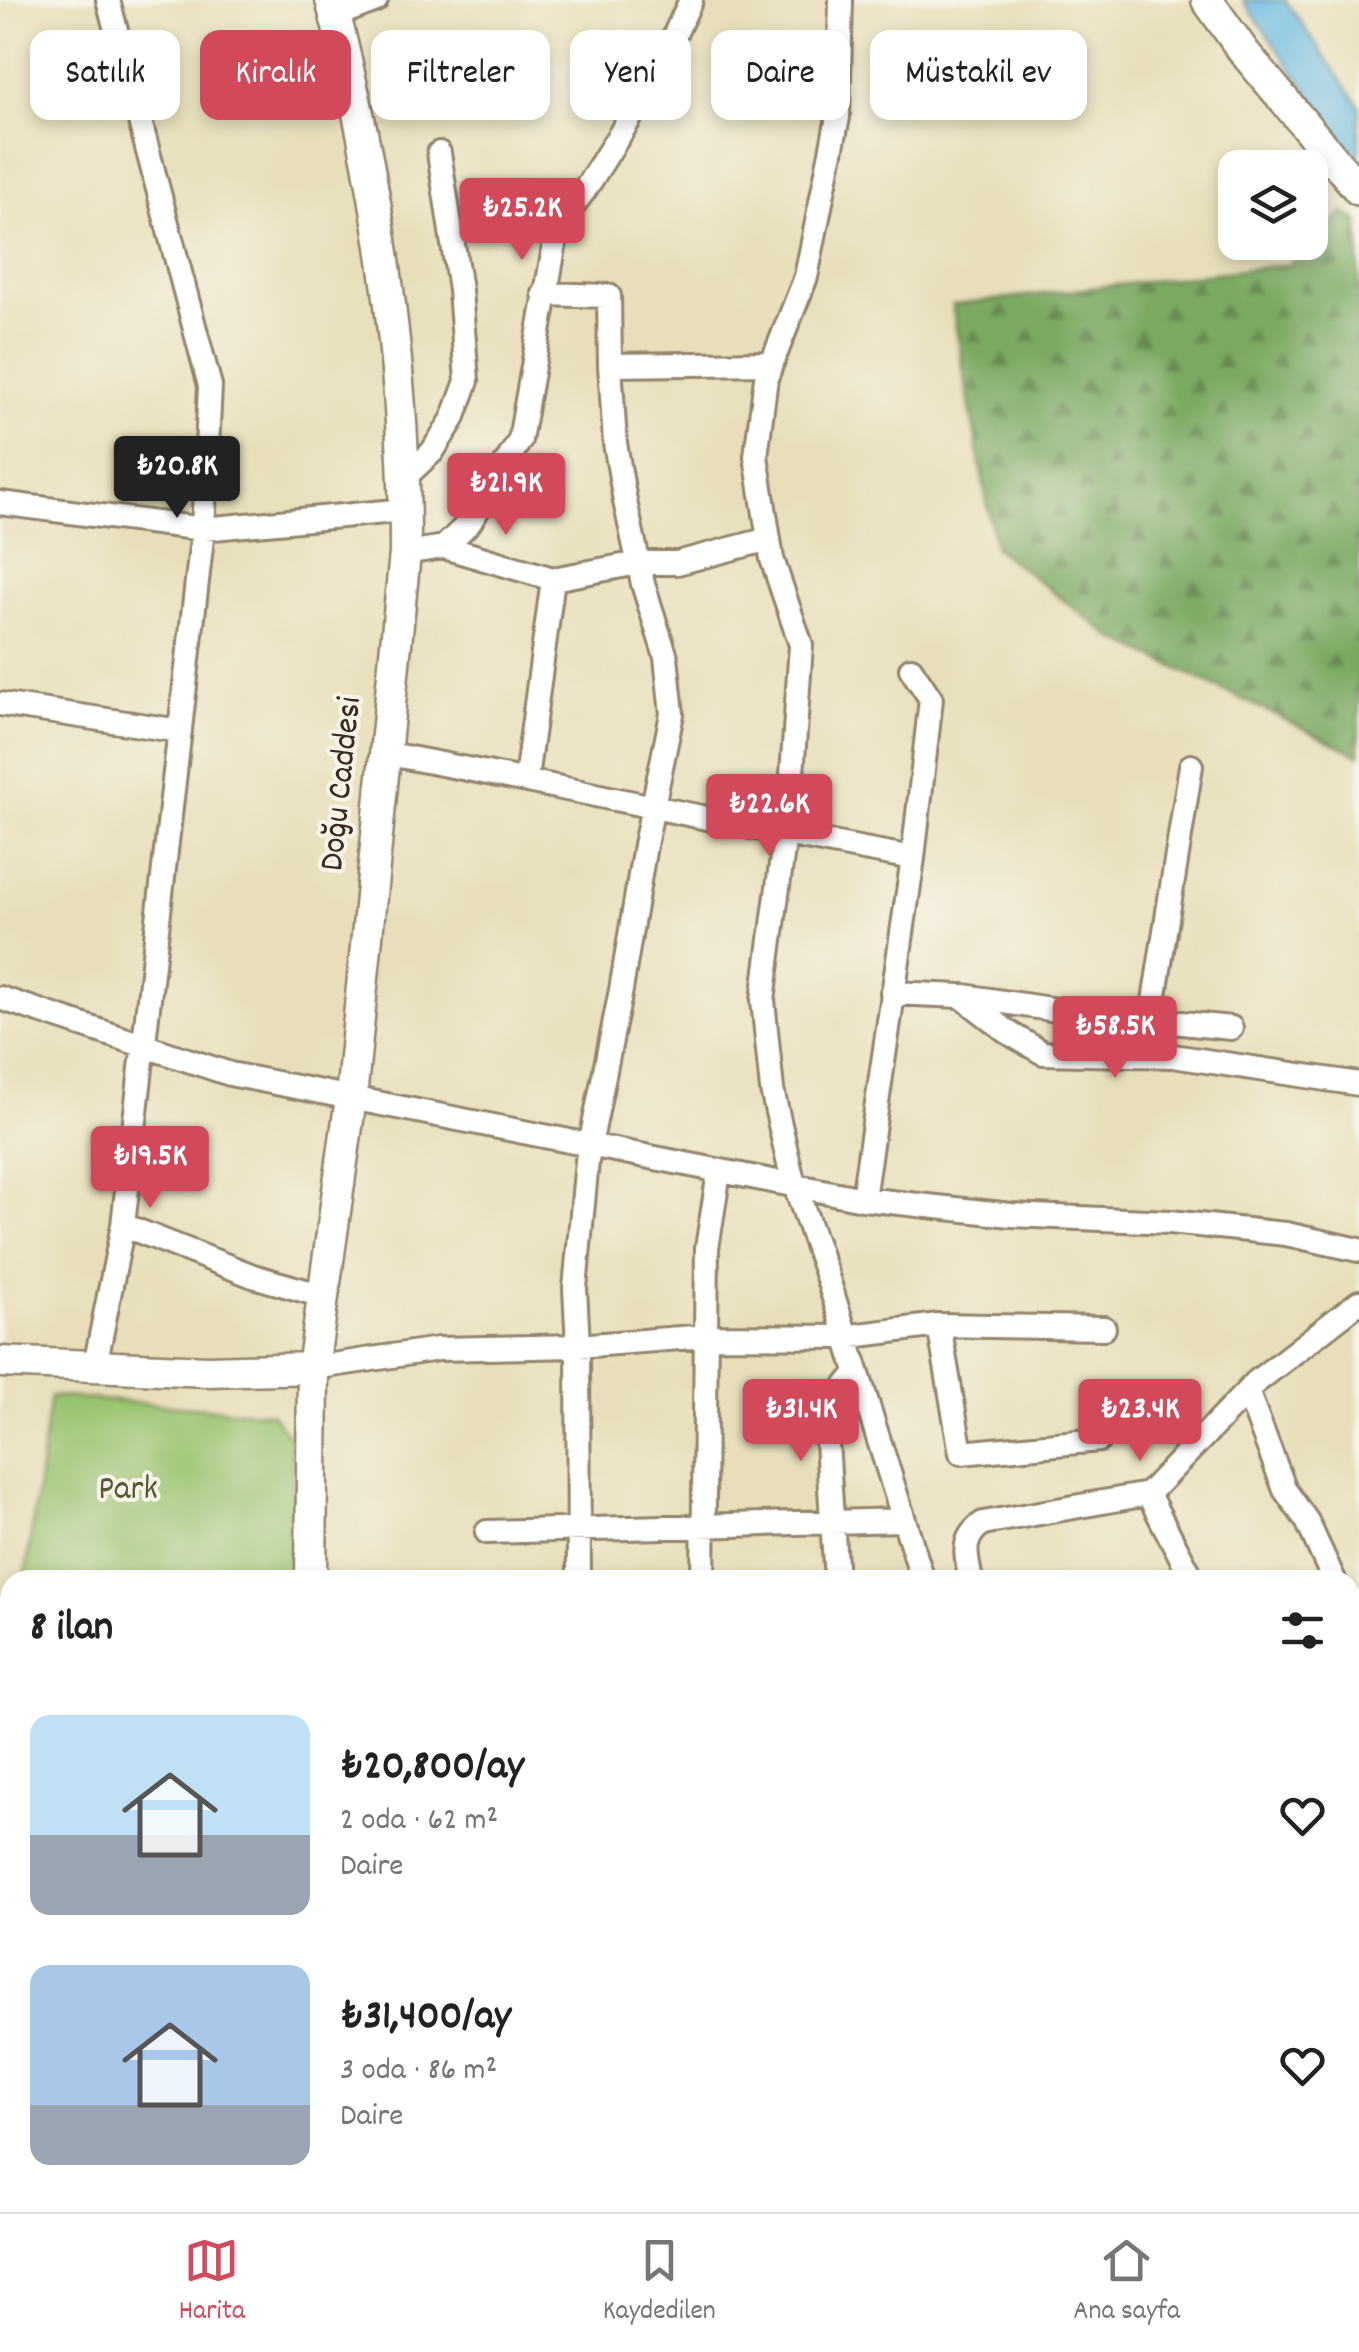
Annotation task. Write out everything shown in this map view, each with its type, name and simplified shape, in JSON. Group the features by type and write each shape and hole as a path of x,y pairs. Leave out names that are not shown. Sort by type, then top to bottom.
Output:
{"street":[{"path":"95,1366 122,1225 180,731 203,529 210,386 108,0"},
{"path":"333,8 376,0"},
{"path":"444,546 470,522 520,440 558,225 584,192 651,85 691,0"},
{"path":"840,0 838,117 806,277 766,378 756,456 772,559 800,645 791,789 763,1000 772,1090 796,1187 920,1570"},
{"path":"1207,0 1244,52 1359,190"},
{"name":"Doğu Caddesi","path":"312,1570 312,1368 350,1098 405,554 406,510 389,286 333,8"},
{"path":"406,476 432,452 453,419 467,382 460,290 440,153"},
{"path":"544,294 609,296 615,444 638,563 666,657 672,714 590,1146 575,1288 579,1570"},
{"path":"610,365 772,363"},
{"path":"0,503 203,529 406,510"},
{"path":"405,554 444,546 553,579 638,563 677,563 769,539"},
{"path":"526,779 553,579"},
{"path":"863,1199 913,858 931,699 911,669"},
{"path":"0,704 180,731"},
{"path":"383,753 526,779 784,836 913,858"},
{"path":"1151,1020 1191,766"},
{"path":"892,993 961,996 1231,1028"},
{"path":"961,996 1043,1054 1173,1056 1359,1084"},
{"path":"0,998 230,1074 796,1187 863,1199 1010,1215 1170,1222 1286,1234 1359,1250"},
{"path":"704,1570 707,1248 719,1172"},
{"path":"122,1225 253,1276 323,1296"},
{"path":"969,1570 964,1548 970,1532 983,1523 1148,1494 1247,1391 1359,1302"},
{"path":"940,1325 961,1453 1098,1440"},
{"path":"0,1362 208,1371 312,1368 438,1349 578,1346 706,1336 844,1337 940,1325 1104,1328"},
{"path":"836,1570 826,1428 836,1398 856,1374"},
{"path":"1247,1391 1285,1490 1307,1521 1329,1570"},
{"path":"1148,1494 1188,1570"},
{"path":"487,1532 902,1520"}],"green space":[{"path":"1343,212 1359,222 1359,755 1113,638 995,548 952,305 1290,264 1294,260 1328,260 1328,227"},
{"name":"Park","path":"50,1396 271,1413 291,1439 296,1570 26,1570"}],"water":[{"path":"1243,0 1285,0 1359,105 1359,158 1327,119"}]}
